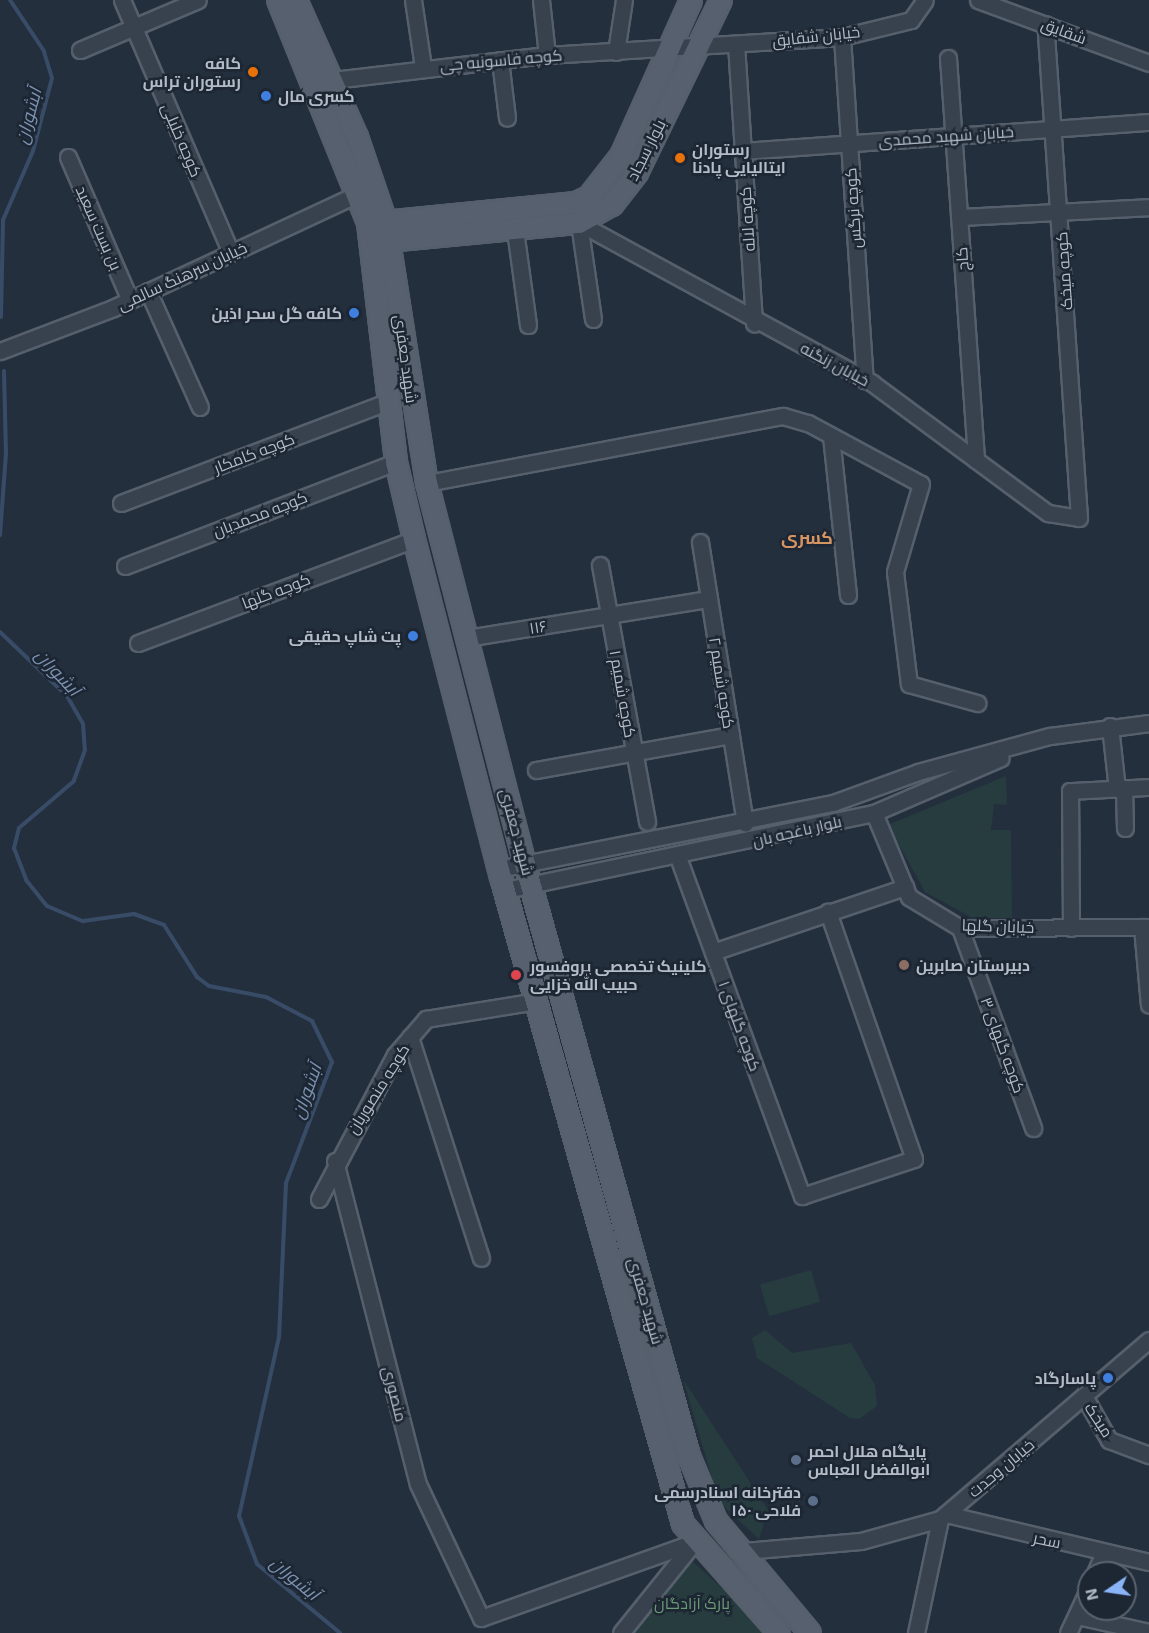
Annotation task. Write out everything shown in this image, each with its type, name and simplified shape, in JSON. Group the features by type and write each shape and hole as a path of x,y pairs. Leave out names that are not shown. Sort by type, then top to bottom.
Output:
{"main road":[{"name":"شهید جعفری","path":"278,0 368,190"},
{"name":"شهید جعفری","path":"297,0 333,80 377,223 427,483 525,864 539,883 704,1503 810,1633"},
{"name":"بلوار سجاد","path":"377,223 576,203 601,187 621,156 691,0"},
{"name":"بلوار سجاد","path":"381,242 579,223 612,205 637,173 696,46 721,0"},
{"path":"576,203 579,223"},
{"name":"شهید جعفری","path":"381,242 387,402 396,462 414,539 499,869 677,1505 695,1542 779,1633"}],"street":[{"name":"کوچه خلیلی","path":"122,0 231,253"},
{"path":"80,50 133,27 177,4 198,0"},
{"path":"413,0 423,67"},
{"path":"541,0 547,56"},
{"path":"616,52 624,0"},
{"name":"خیابان شقایق","path":"670,46 842,37 911,20 925,0"},
{"name":"شقایق","path":"978,0 1149,63"},
{"name":"کوچه میخک","path":"1045,24 1055,129 1079,518"},
{"name":"کوچه نرگس","path":"842,37 865,380"},
{"name":"کوچه لاله","path":"736,44 754,323"},
{"name":"کوچه فاسونیه چی","path":"333,80 423,67 670,46"},
{"name":"کاج","path":"948,58 976,460"},
{"path":"500,60 507,118"},
{"name":"خیابان شهید محمدی","path":"743,151 1149,122"},
{"name":"بن بست سعید","path":"68,157 130,300"},
{"name":"خیابان سرهنگ سالمی","path":"0,351 130,300 368,190"},
{"path":"959,217 1149,207"},
{"path":"579,223 593,319"},
{"name":"خیابان زنگنه","path":"579,223 754,323 865,380 1048,513 1079,518"},
{"path":"515,230 528,325"},
{"path":"148,291 200,407"},
{"name":"کوچه کامکار","path":"121,503 387,402"},
{"path":"427,483 783,416 831,436 921,484 895,572 909,684 977,703"},
{"path":"831,436 848,595"},
{"name":"کوچه محمدیان","path":"125,566 396,462"},
{"name":"کوچه گلها","path":"138,643 414,539"},
{"name":"کوچه شمیم ۲","path":"700,542 745,823"},
{"name":"کوچه شمیم ۱","path":"600,565 647,822"},
{"name":"۱۱۶","path":"467,638 709,599"},
{"name":"بلوار باغچه بان","path":"499,869 745,823 833,803 918,772 1050,736 1110,726 1149,723"},
{"path":"1110,726 1121,788 1125,828"},
{"path":"536,770 731,735"},
{"name":"بلوار باغچه بان","path":"505,890 678,857 874,813 1050,736"},
{"path":"1071,928 1070,791 1149,787"},
{"name":"خیابان گلها","path":"874,813 909,897 960,928 1145,927"},
{"name":"کوچه گلهای ۱","path":"678,857 802,1196 914,1159 828,912"},
{"path":"539,883 539,869 546,861"},
{"path":"713,952 905,887"},
{"path":"1145,927 1149,1005"},
{"name":"کوچه گلهای ۳","path":"960,928 1033,1128"},
{"name":"کوچه منصوریان","path":"319,1199 335,1161 411,1037 426,1019 537,1001"},
{"path":"411,1037 481,1258"},
{"name":"منصوری","path":"335,1161 418,1484 481,1618 695,1542"},
{"name":"خیابان وحدت","path":"943,1517 1149,1340"},
{"name":"میخک","path":"1084,1396 1108,1440 1149,1455"},
{"path":"744,1551 861,1541 943,1517 916,1633"},
{"name":"سحر","path":"943,1517 1149,1562"},
{"path":"621,1633 695,1542"},
{"path":"1100,1561 1104,1553"},
{"path":"1068,1633 1077,1616"},
{"path":"1100,1621 1149,1632"}],"green space":[{"path":"1006,776 1007,805 994,804 991,830 1011,830 1012,919 971,917 925,892 888,825"},
{"path":"811,1270 820,1302 769,1316 760,1285"},
{"path":"765,1330 792,1353 851,1343 875,1385 877,1406 859,1419 850,1418 757,1358 752,1338"},
{"path":"683,1379 768,1510 759,1539 719,1502"},
{"name":"پارک آزادگان","path":"690,1559 755,1618 763,1633 626,1633"}],"waterway":[{"name":"آبشوران","path":"1,317 3,220 33,151 52,78 44,51 10,0"},
{"name":"آبشوران","path":"0,535 6,454 4,371"},
{"name":"آبشوران","path":"0,632 67,696 83,724 85,750 74,781 19,828 14,848 26,880 47,906 83,921 134,914 164,925 197,977 209,986 266,997 312,1021 332,1062 286,1183 279,1337 239,1516 257,1564 340,1633"}],"place":[{"name":"کافه رستوران تراس","path":"253,72"},
{"name":"کسری مال","path":"266,96"},
{"name":"رستوران ایتالیایی پادنا","path":"680,158"},
{"name":"کافه گل سحر اذین","path":"354,313"},
{"name":"پت شاپ حقیقی","path":"413,636"},
{"name":"دبیرستان صابرین","path":"904,965"},
{"name":"کلینیک تخصصی پروفسور حبیب الله خزایی","path":"516,975"},
{"name":"پاسارگاد","path":"1108,1378"},
{"name":"پایگاه هلال احمر ابوالفضل العباس","path":"796,1460"},
{"name":"دفترخانه اسنادرسمی ۱۵۰ فلاحی","path":"813,1501"}],"district":[{"name":"کسری","path":"807,537"}]}
